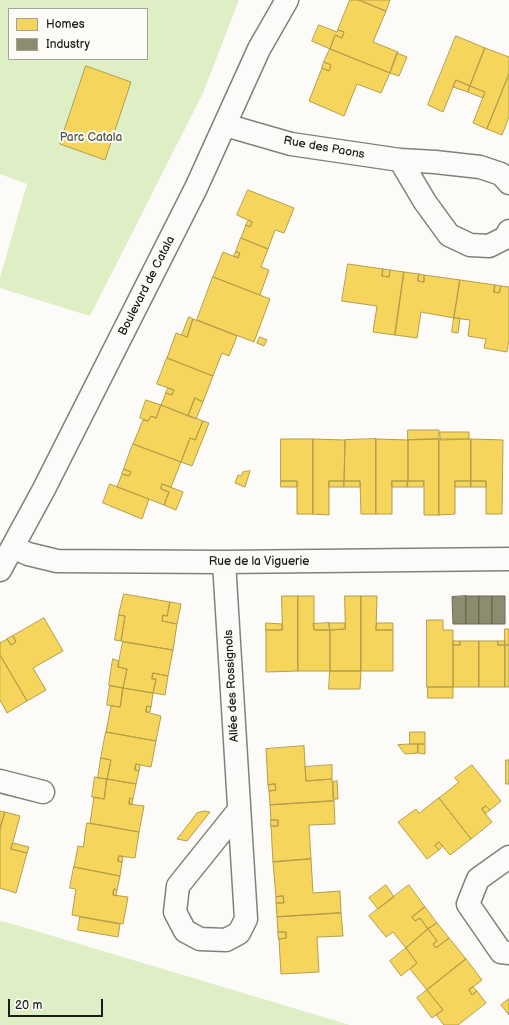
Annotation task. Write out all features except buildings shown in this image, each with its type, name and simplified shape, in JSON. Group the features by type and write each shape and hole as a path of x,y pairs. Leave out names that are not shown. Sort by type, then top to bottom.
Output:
{"street":[{"name":"Boulevard de Catala","path":"0,570 44,489 107,365 196,188 260,50 287,0"},
{"name":"Rue des Paons","path":"225,125 291,144 400,160 480,167 501,174 509,182"},
{"path":"400,160 425,202 449,236 470,245 489,246 505,238 509,232"},
{"name":"Rue de la Viguerie","path":"12,547 28,554 57,561 224,562 509,560"},
{"name":"Allée des Rossignols","path":"224,562 246,919 239,933 226,940 200,939 185,931 175,912 178,886 239,810"},
{"path":"0,781 43,792"},
{"path":"509,857 478,879 468,904 501,952 509,953"}],"green space":[{"name":"Parc Catala","path":"0,0 239,0 203,93 90,316 0,288 0,278 27,184 0,174"},
{"path":"0,921 6,922 350,1025 0,1025"}]}
